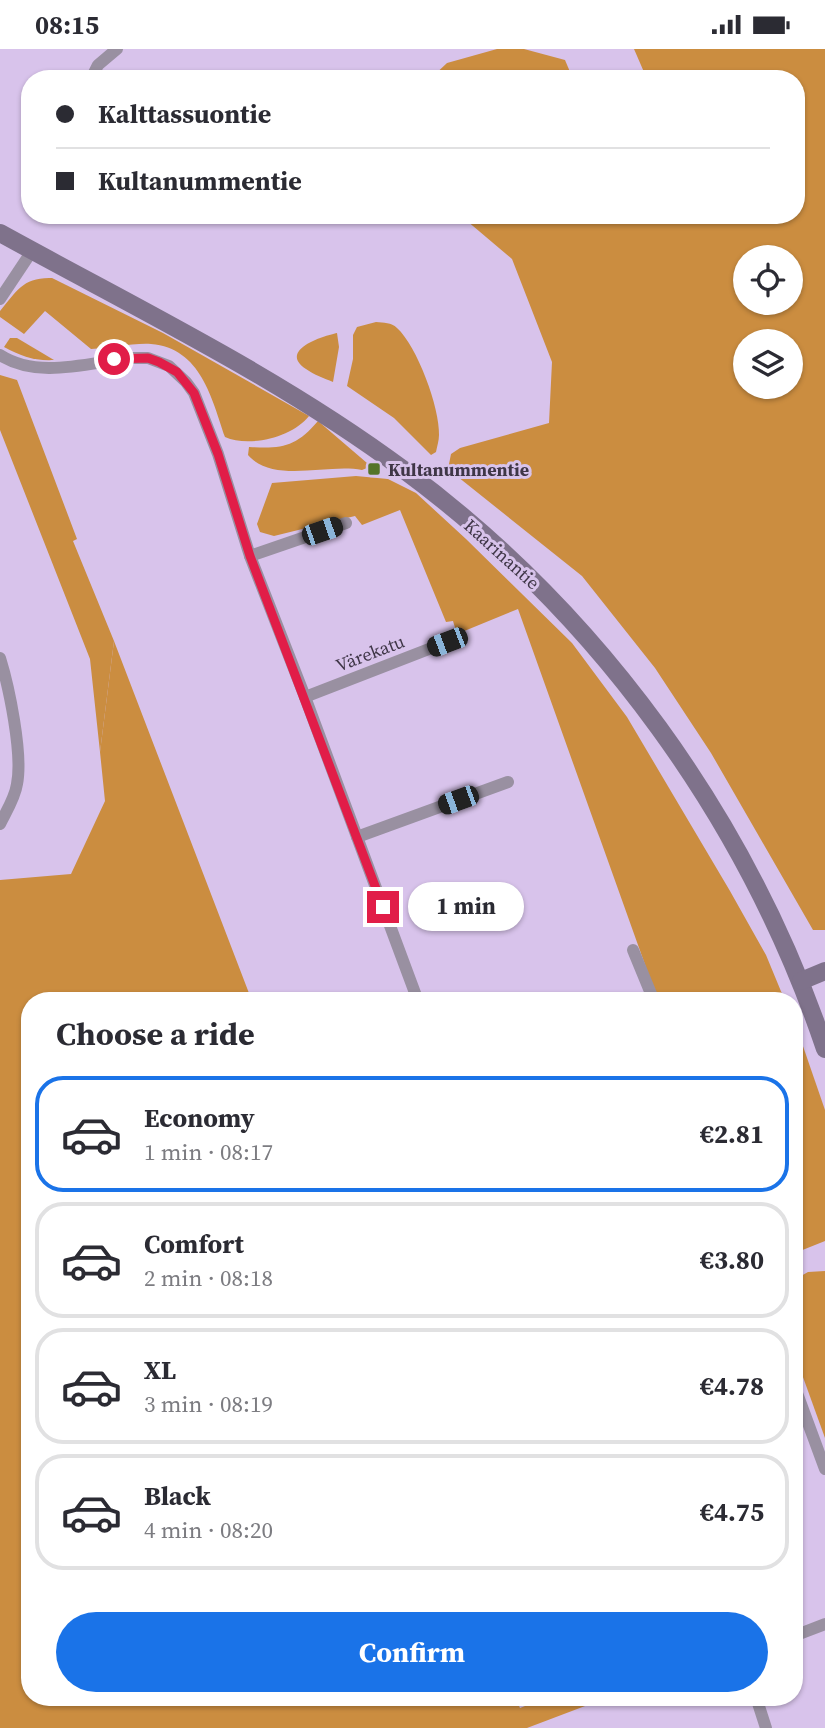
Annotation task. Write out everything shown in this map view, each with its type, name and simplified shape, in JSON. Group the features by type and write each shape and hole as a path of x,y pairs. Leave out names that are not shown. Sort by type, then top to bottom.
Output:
{"main road":[{"name":"Kaarinantie","path":"0,233 226,357 339,426 441,499 535,583 602,655 676,754 733,841 801,981 825,1049"},
{"path":"801,981 825,971"}],"street":[{"path":"96,70 117,49"},
{"path":"0,299 32,251"},
{"path":"0,355 15,363 41,368 148,358 169,366 186,381 194,393 218,454 250,556 415,992"},
{"path":"250,556 346,523"},
{"name":"Värekatu","path":"305,697 447,642"},
{"path":"0,660 9,687 18,782 0,824"},
{"path":"357,837 508,782"},
{"path":"633,950 650,992"},
{"path":"803,1409 825,1469"},
{"path":"803,1633 825,1624"},
{"path":"759,1706 766,1728"}],"shaded area":[{"path":"497,49 524,49 565,60 569,70 440,70 447,63"},
{"path":"634,49 825,49 825,930 813,930 711,753 655,668 582,576 448,469 451,454 460,448 549,423 552,362 512,259 471,224 805,224 805,70 643,70"},
{"path":"52,278 163,333 309,416 292,430 270,439 246,441 225,437 202,378 182,355 151,344 91,349 45,311 24,334 0,317 0,311 27,283"},
{"path":"376,322 397,328 412,349 426,378 436,409 439,437 436,452 431,455 394,418 347,386 353,359 353,335 357,327"},
{"path":"337,333 339,347 333,382 306,369 297,356 306,345"},
{"path":"10,338 17,338 54,360 28,357 4,347"},
{"path":"0,375 17,380 77,539 73,541 114,641 100,752 90,659 0,430"},
{"path":"318,421 367,463 367,468 286,471 259,464 248,455 249,447 288,445 303,436"},
{"path":"356,476 388,479 416,493 572,643 627,717 766,955 781,992 655,992 518,609 457,634 453,621 446,622 400,510 362,525 355,516 274,536 260,532 257,524 272,483"},
{"path":"114,641 249,992 21,992 21,1706 585,1706 527,1728 0,1728 0,880 71,874 105,801 100,752"},
{"path":"803,1046 825,1110 825,1241 803,1250"},
{"path":"825,1271 825,1438 803,1377 803,1275"}],"place":[{"name":"Kultanummentie","path":"374,469"}],"route":[{"path":"114,359 148,358 169,366 186,381 194,393 218,454 250,556 383,907"}]}
